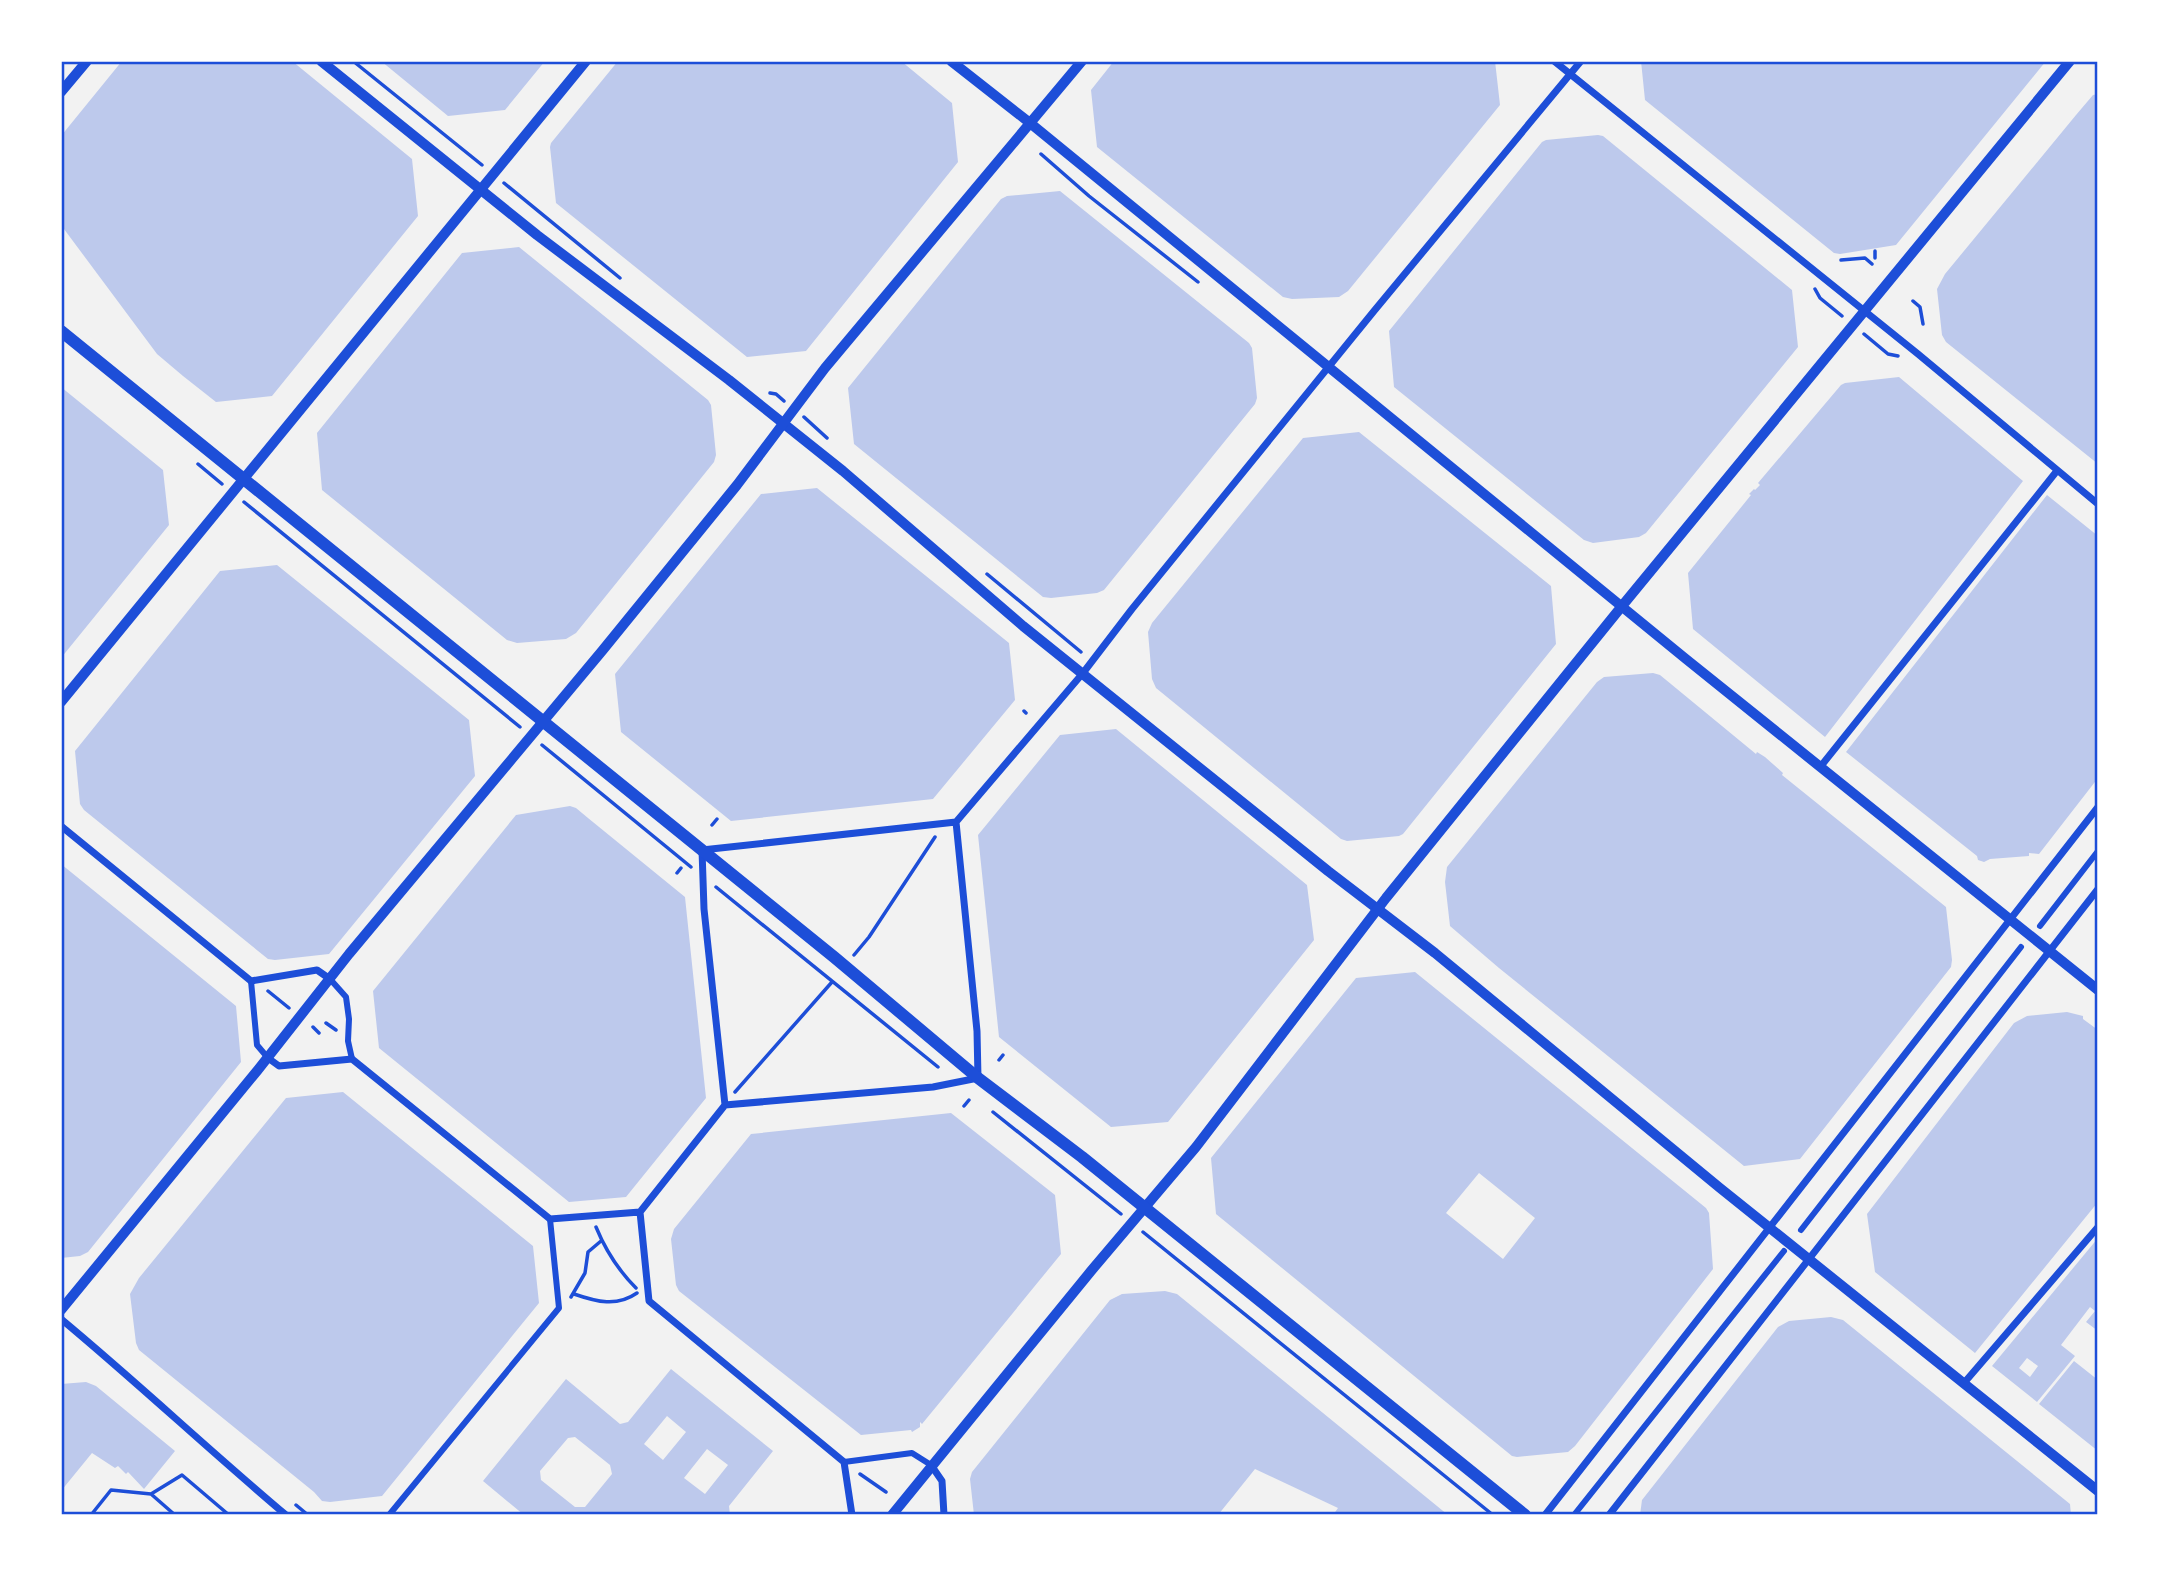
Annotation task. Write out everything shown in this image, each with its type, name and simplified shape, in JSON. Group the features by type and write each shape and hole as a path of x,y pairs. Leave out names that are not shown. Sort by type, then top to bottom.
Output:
{"main road":[{"path":"61,702 586,61"},
{"path":"950,61 1030,123 2098,990"},
{"path":"61,1310 543,722 783,425 825,368 1082,61"},
{"path":"892,1515 1196,1147 1378,909 1622,606 2070,61"},
{"path":"61,331 845,966 978,1078 1144,1207 1525,1515"}],"street":[{"path":"61,92 87,61"},
{"path":"321,61 537,234 723,375 843,471 1023,626 2098,1491"},
{"path":"1554,61 2098,504"},
{"path":"852,1515 844,1462 649,1301 640,1212 725,1105 701,876 702,850 956,822 1083,673 1392,289 1581,61"},
{"path":"1821,766 2056,472"},
{"path":"1545,1515 2098,807"},
{"path":"725,1105 933,1087 978,1078 977,1031 956,822"},
{"path":"61,826 251,981 257,1045 268,1058 279,1066 352,1059"},
{"path":"2040,926 2098,850"},
{"path":"1609,1515 2098,889"},
{"path":"1801,1230 2021,947"},
{"path":"251,981 317,970 330,979 346,997 348,1041 352,1059 550,1219 640,1212"},
{"path":"389,1515 559,1308 550,1219"},
{"path":"1965,1384 2098,1227"},
{"path":"1574,1515 1784,1251"},
{"path":"61,1319 286,1515"},
{"path":"844,1462 912,1454 931,1465 942,1481 944,1515"}],"path":[{"path":"353,61 461,148"},
{"path":"1089,196 1208,289"},
{"path":"1875,251 1875,258"},
{"path":"1841,261 1865,258 1872,264"},
{"path":"1913,300 1920,307 1923,324"},
{"path":"1825,302 1888,354"},
{"path":"194,461 957,1083"},
{"path":"712,825 717,819"},
{"path":"861,947 931,842"},
{"path":"677,873 681,868"},
{"path":"251,981 269,991 290,1009"},
{"path":"736,1091 828,988"},
{"path":"313,1027 319,1032"},
{"path":"999,1060 1003,1055"},
{"path":"964,1106 969,1100"},
{"path":"989,1108 1493,1515"},
{"path":"592,1216 601,1241 625,1278 649,1301"},
{"path":"559,1308 574,1294 585,1271 588,1252 601,1241"},
{"path":"574,1294 606,1303 625,1301 639,1291"},
{"path":"844,1462 886,1492"},
{"path":"150,1494 182,1475 229,1515"},
{"path":"91,1515 111,1490 150,1494 176,1515"}],"building":[{"path":"122,61 292,61 412,159 418,216 272,396 216,402 183,376 157,354 61,225 61,136"},
{"path":"381,61 545,61 505,110 448,116"},
{"path":"618,61 901,61 952,103 958,162 806,351 747,357 556,203 551,143"},
{"path":"1114,61 1495,61 1500,105 1348,291 1339,297 1292,299 1283,297 1097,147 1091,90"},
{"path":"1641,61 2046,61 1896,245 1840,254 1834,253 1645,100"},
{"path":"2098,94 2098,464 1946,342 1942,335 1937,289 1945,274 2076,115 2093,95"},
{"path":"1603,136 1792,290 1798,347 1646,533 1639,537 1593,543 1584,540 1394,387 1389,331 1542,142"},
{"path":"1060,191 1249,343 1252,348 1257,398 1255,404 1104,590 1051,598 1043,597 854,444 848,388 1001,199 1007,196"},
{"path":"519,247 708,400 711,405 716,455 714,462 576,633 566,639 517,643 507,640 322,490 317,433 462,253"},
{"path":"1899,377 2023,481 1825,737 1693,629 1688,573 1751,495 1749,494 1760,485 1758,483 1841,385"},
{"path":"61,387 163,470 169,525 61,658"},
{"path":"1359,432 1551,586 1556,644 1403,834 1347,841 1341,839 1156,688 1152,679 1148,632 1152,623 1303,438"},
{"path":"817,488 1009,643 1015,700 933,799 731,821 621,732 615,674 761,494"},
{"path":"2047,495 2098,536 2098,778 2039,854 2029,853 2029,856 1990,859 1984,862 1978,860 1977,856 1846,752"},
{"path":"277,565 469,720 475,776 329,954 275,960 268,959 84,810 80,804 75,751 220,571"},
{"path":"1653,673 1660,675 1756,754 1757,752 1765,757 1783,773 1782,775 1946,907 1951,967 1800,1159 1744,1166 1450,926 1445,882 1447,867 1597,682 1604,677"},
{"path":"1116,729 1307,885 1314,940 1168,1122 1111,1127 999,1037 978,835 1060,735"},
{"path":"570,806 576,808 685,897 706,1098 626,1197 569,1202 379,1048 373,991 516,815"},
{"path":"61,864 236,1006 241,1062 88,1252 80,1256 61,1258"},
{"path":"1415,972 1709,1213 1713,1269 1568,1452 1512,1456 1216,1214 1211,1158 1356,978","holes":["1479,1173 1535,1218 1503,1259 1446,1213"]},
{"path":"2067,1012 2083,1016 2083,1019 2098,1030 2098,1202 1975,1353 1875,1272 1867,1214 2014,1023 2027,1016"},
{"path":"343,1092 533,1246 539,1303 382,1496 330,1502 322,1501 139,1350 130,1294 139,1278 286,1098"},
{"path":"951,1113 1055,1195 1061,1254 922,1424 920,1422 920,1427 912,1432 861,1435 679,1291 671,1239 674,1229 751,1134"},
{"path":"2098,1238 2098,1331 2086,1322 2095,1311 2090,1307 2061,1345 2075,1356 2037,1402 1992,1366","holes":["2027,1358 2038,1366 2030,1377 2019,1368"]},
{"path":"1165,1291 1177,1294 1448,1515 1333,1515 1338,1508 1255,1469 1218,1515 974,1515 970,1479 972,1472 1110,1300 1122,1294"},
{"path":"1831,1317 1843,1320 2070,1504 2071,1515 1640,1515 1642,1500 1778,1327 1789,1321"},
{"path":"2074,1361 2098,1380 2098,1451 2039,1404"},
{"path":"671,1369 773,1451 729,1506 730,1515 524,1515 483,1481 566,1379 620,1424 628,1422","holes":["667,1416 686,1432 663,1460 644,1444","575,1437 610,1465 612,1474 585,1507 575,1507 541,1480 540,1471 568,1438","707,1449 728,1465 705,1494 684,1478"]},
{"path":"86,1382 96,1386 175,1451 144,1489 128,1472 126,1474 118,1466 115,1468 92,1453 61,1491 61,1384"}]}
